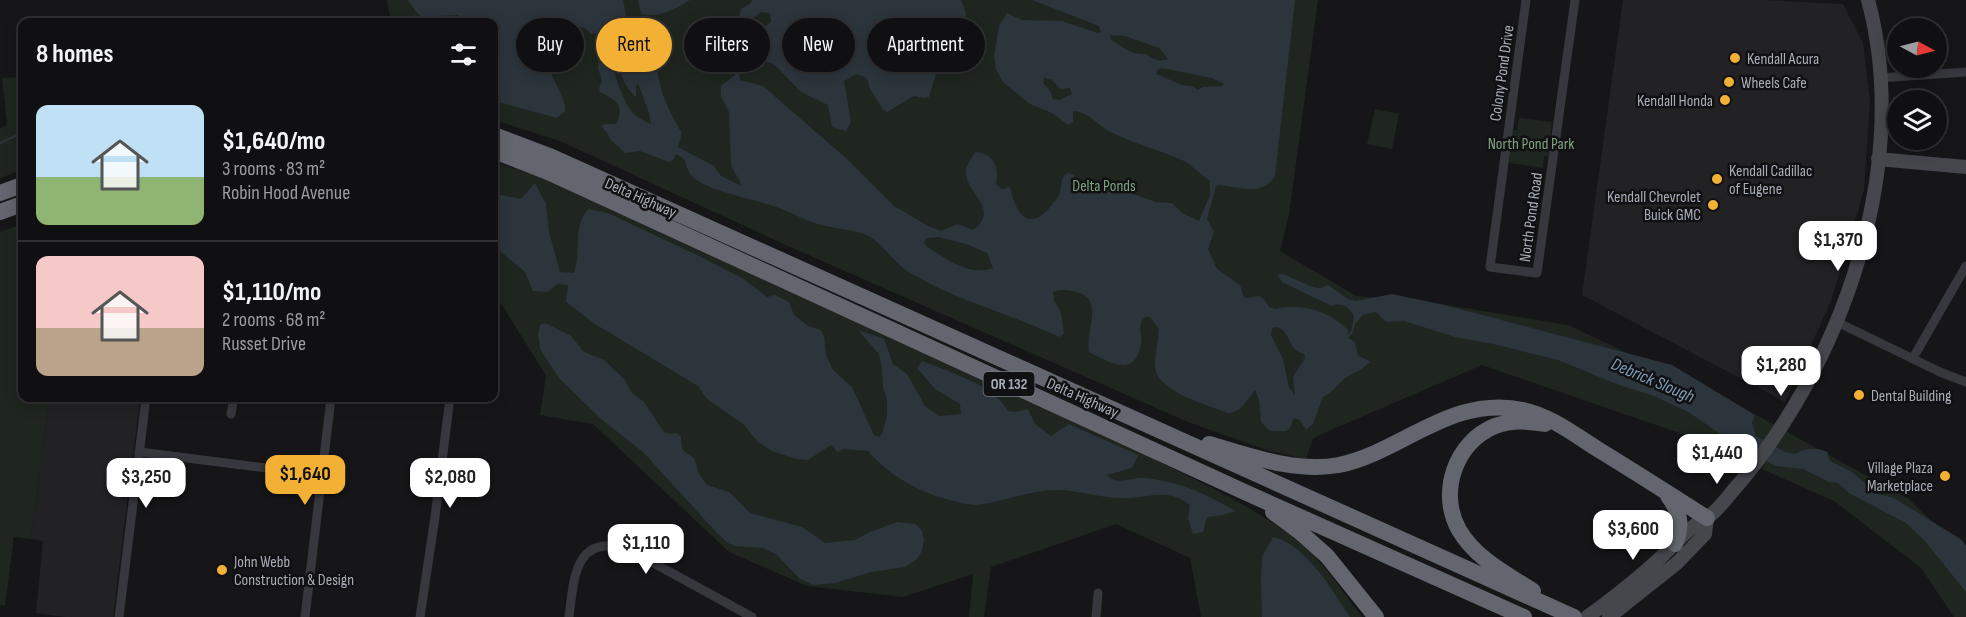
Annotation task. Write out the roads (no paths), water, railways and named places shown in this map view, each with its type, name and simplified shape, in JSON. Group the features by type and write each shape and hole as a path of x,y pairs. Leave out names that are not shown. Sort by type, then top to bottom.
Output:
{"highway":[{"name":"Delta Highway","path":"498,137 552,157 1571,616"},
{"name":"Delta Highway","path":"498,153 548,172 1249,494 1524,617"},
{"path":"0,192 18,186"},
{"path":"0,212 18,205"},
{"path":"1154,429 1258,458 1311,467 1340,464 1369,455 1446,418 1478,408 1500,407 1525,410 1544,416 1567,429 1707,518"},
{"path":"1567,429 1543,423 1521,422 1504,424 1487,430 1470,443 1460,457 1451,482 1450,496 1452,513 1458,527 1477,553 1571,616"},
{"path":"1664,490 1679,515 1680,531 1675,544"},
{"path":"1249,494 1321,550 1376,617"}],"main road":[{"path":"1587,617 1610,600 1694,525 1707,518 1748,472 1782,427 1807,384 1837,322 1866,230 1878,159 1881,114 1880,78 1877,42 1868,0"},
{"path":"1878,159 1966,166"},
{"path":"1609,617 1677,563 1705,534 1707,518"}],"street":[{"name":"Colony Pond Drive","path":"1515,270 1490,267 1527,0"},
{"name":"North Pond Road","path":"1515,270 1538,273 1575,0"},
{"path":"1880,78 1966,72"},
{"path":"1913,358 1966,266"},
{"path":"1837,322 1940,372 1966,381"},
{"path":"119,617 146,402"},
{"path":"231,414 233,402"},
{"path":"305,617 331,402"},
{"path":"420,617 449,402"},
{"path":"140,452 322,476"},
{"path":"569,617 578,564 590,550 610,545 628,549 752,617"},
{"path":"1096,617 1098,593"}],"water":[{"path":"408,0 623,0 626,18 596,18 596,33 591,34 584,28 584,18 516,18 516,72 550,72 565,105 565,111 557,118 498,102 498,18 455,18 458,15 424,18"},
{"path":"638,0 690,0 667,12 648,15 641,14"},
{"path":"752,0 960,0 966,14 965,18 867,18 867,72 936,72 929,97 914,96 887,112 883,110 865,77 856,74 844,81 851,122 846,131 832,127 828,105 801,92 771,63 770,13 761,12 753,18 739,18 741,9 750,4"},
{"path":"1032,0 1295,0 1275,176 1264,187 1257,189 1216,186 1207,219 1214,232 1208,249 1217,269 1240,285 1244,297 1259,296 1269,307 1275,309 1294,307 1324,313 1348,330 1347,337 1355,342 1358,356 1370,362 1345,378 1323,397 1313,424 1306,430 1300,420 1294,418 1290,428 1286,431 1270,431 1261,422 1259,400 1255,390 1241,408 1228,413 1197,402 1164,384 1155,367 1159,329 1150,317 1142,320 1138,355 1127,365 1112,363 1089,352 1092,306 1083,294 1064,290 1053,292 1054,300 1061,313 1064,334 1059,337 930,284 906,270 867,235 818,224 776,207 707,186 691,175 684,159 676,154 669,162 640,151 625,153 610,139 601,126 616,124 620,113 618,104 600,92 602,81 599,72 615,72 630,110 651,124 638,83 635,97 627,87 621,72 658,72 663,94 682,133 678,147 714,166 721,176 741,186 731,164 729,112 721,96 721,86 735,75 735,72 739,72 740,80 763,86 847,159 894,206 941,231 958,224 973,230 981,222 984,215 983,208 970,186 966,170 975,152 991,158 997,172 996,184 1002,189 1010,187 1019,211 1029,219 1043,214 1051,206 1060,192 1063,178 1067,173 1074,175 1076,181 1074,190 1083,194 1095,181 1156,202 1172,203 1182,213 1199,221 1210,195 1210,181 1191,165 1118,136 1079,112 1073,111 1073,122 1068,125 1052,113 1030,104 1003,82 996,69 994,56 999,26 1007,13 1022,20 1062,21 1101,32 1099,26","holes":["1111,35 1125,36 1159,48 1168,59 1156,60 1146,54 1127,50 1110,39","1158,69 1212,78 1224,84 1198,90 1156,74","1044,78 1052,80 1060,89 1070,88 1072,94 1059,100 1053,99 1043,83","939,237 969,245 987,253 993,268 975,270 958,265 927,247 924,242 927,238","1278,327 1286,333 1295,349 1304,354 1305,358 1293,377 1295,395 1289,388 1283,359 1271,335 1272,328"]},
{"path":"535,183 546,204 549,232 560,272 574,273 580,224 588,209 608,213 744,279 767,297 775,295 789,302 794,315 808,326 821,330 826,355 833,370 852,387 874,435 879,437 882,434 887,415 887,401 879,354 858,330 884,339 893,364 907,374 925,406 939,416 961,414 960,404 935,389 917,368 922,361 970,380 993,394 1008,411 1028,409 1035,424 1051,436 1069,424 1138,455 1132,468 1107,475 1111,478 1120,481 1146,478 1171,483 1203,494 1236,511 1207,517 1203,532 1193,534 1188,518 1190,505 1174,496 1116,498 1057,490 971,505 933,495 908,484 868,451 843,449 838,452 831,445 808,460 796,459 772,451 758,442 743,424 707,399 698,386 595,324 566,302 568,285 558,284 547,292 533,291 525,272 501,252 498,241 498,192 501,195 521,199"},
{"path":"1283,274 1316,288 1328,285 1348,299 1356,301 1392,294 1440,304 1672,365 1755,415 1752,423 1756,436 1785,452 1795,454 1803,450 1815,449 1827,452 1830,461 1852,472 1878,494 1894,498 1962,540 1966,546 1966,592 1925,541 1906,523 1849,493 1838,483 1829,482 1803,469 1775,466 1729,440 1690,413 1654,396 1619,385 1558,360 1455,337 1404,321 1386,322 1376,312 1363,315 1352,327 1354,316 1347,308 1342,305 1332,306 1282,282 1277,275"},
{"path":"545,323 571,336 584,352 604,360 625,380 631,392 644,402 664,432 677,433 681,437 682,449 694,458 699,474 707,485 729,492 750,513 802,527 825,543 855,540 897,522 916,524 922,531 924,540 922,551 917,559 905,567 871,572 835,583 814,585 800,579 776,554 763,548 735,546 728,543 643,452 601,419 559,378 540,349 538,334 540,325"},
{"path":"1273,537 1286,542 1308,559 1327,582 1350,617 1262,617 1262,557"}],"waterway":[{"path":"0,143 18,135"},
{"name":"Debrick Slough","path":"1347,337 1352,332 1354,324"}],"place":[{"name":"Kendall Acura","path":"1735,58"},
{"name":"Wheels Cafe","path":"1729,82"},
{"name":"Kendall Honda","path":"1725,100"},
{"name":"Kendall Cadillac of Eugene","path":"1717,179"},
{"name":"Kendall Chevrolet Buick GMC","path":"1713,205"},
{"name":"Dental Building","path":"1859,395"},
{"name":"Village Plaza Marketplace","path":"1945,476"},
{"name":"John Webb Construction & Design","path":"222,570"}],"park label":[{"name":"North Pond Park","path":"1531,143"},
{"name":"Delta Ponds","path":"1104,185"}]}
